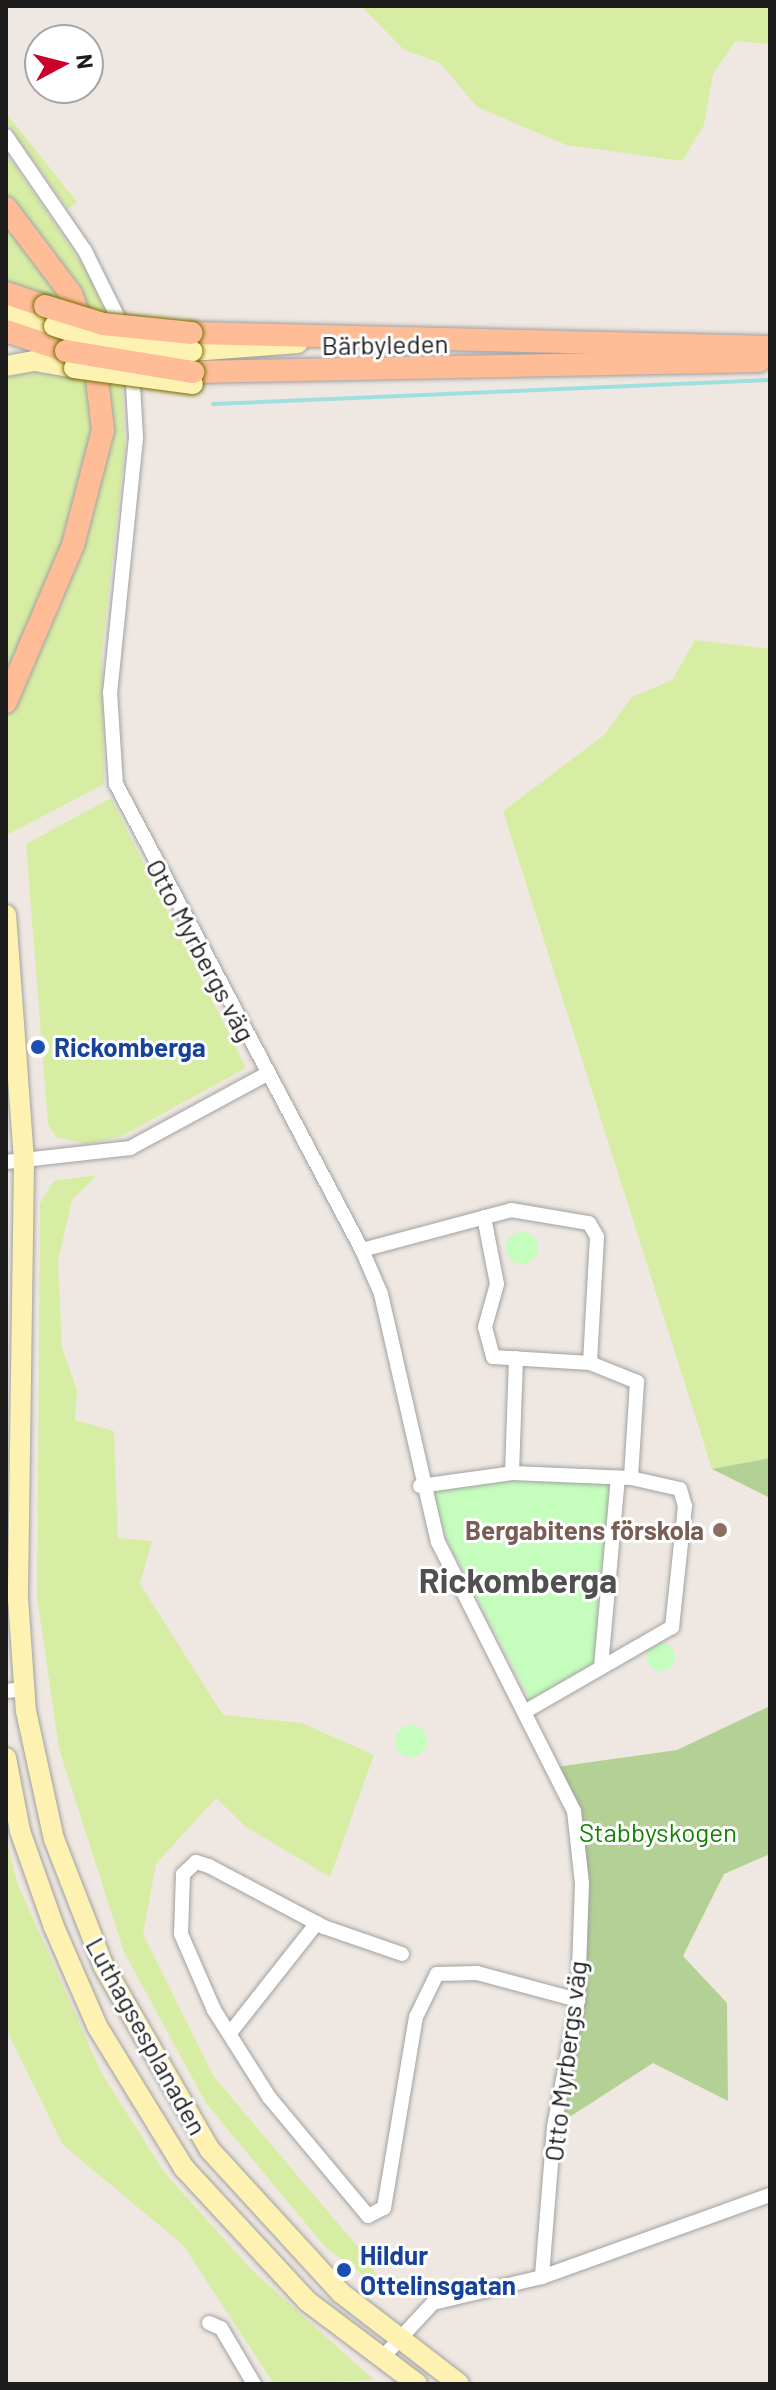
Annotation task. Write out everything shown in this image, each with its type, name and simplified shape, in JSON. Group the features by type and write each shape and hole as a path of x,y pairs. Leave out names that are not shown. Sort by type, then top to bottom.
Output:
{"main road":[{"path":"6,208 71,294 94,354 103,430 73,545 6,702"},
{"name":"Bärbyleden","path":"6,293 49,316 103,324 234,374 770,361"},
{"path":"6,310 49,316"},
{"name":"Bärbyleden","path":"6,331 70,359 192,360 310,341 770,347"},
{"path":"6,366 70,359"},
{"name":"Luthagsesplanaden","path":"6,915 15,1162 15,1690 54,1839 136,2027 210,2150 261,2212 397,2338 459,2384"},
{"name":"Luthagsesplanaden","path":"6,1760 20,1831 54,1927 139,2096 184,2168 244,2237 381,2359 417,2384"}],"street":[{"name":"Otto Myrbergs väg","path":"6,136 106,286 125,328 136,438 110,692 116,784 362,1250 381,1294 420,1486 438,1542 569,1794 580,1840 578,2000 554,2127 542,2277"},
{"path":"15,1162 130,1148 267,1074"},
{"path":"362,1250 484,1217 533,1210 589,1223 597,1237 590,1363"},
{"path":"484,1217 497,1284 487,1342 493,1357 590,1363 637,1382 601,1667"},
{"path":"512,1473 516,1358"},
{"path":"420,1486 512,1473 624,1478 671,1483 685,1506 672,1627 526,1711"},
{"path":"402,1954 317,1923 209,1866 189,1866 179,1918 184,1947 230,2033 285,2119 368,2216 384,2208 416,2017 437,1974 477,1973 578,2000"},
{"path":"230,2033 317,1923"},
{"path":"381,2359 397,2338 433,2303 542,2277 770,2195"},
{"path":"209,2323 221,2328 254,2384"}],"green space":[{"path":"770,6 770,44 735,41 713,74 704,125 682,161 566,145 477,107 440,63 404,50 362,7"},
{"path":"6,113 77,202 68,209 6,121"},
{"path":"6,153 88,273 109,320 90,314 53,250 6,202"},
{"path":"6,221 67,302 6,282"},
{"path":"28,371 122,385 125,446 102,652 104,784 7,835 6,379"},
{"path":"695,640 770,649 770,1458 712,1469 503,811 604,735 632,697 672,680"},
{"path":"111,798 246,1068 120,1137 87,1144 56,1137 48,1124 26,844"},
{"path":"97,1175 72,1200 58,1261 62,1348 77,1390 75,1420 114,1431 118,1538 152,1541 140,1584 223,1715 302,1723 374,1755 330,1877 246,1827 216,1798 156,1864 143,1934 214,2077 363,2253 387,2292 326,2248 206,2103 124,1952 59,1749 37,1596 40,1203 54,1181"},
{"path":"522,1232 533,1237 538,1248 533,1259 522,1264 511,1259 506,1248 511,1237"},
{"path":"770,1458 770,1498 712,1469"},
{"path":"512,1473 618,1478 601,1667 534,1707 447,1540 430,1485"},
{"path":"661,1643 671,1647 675,1657 671,1667 661,1671 651,1667 647,1657 651,1647"},
{"name":"Stabbyskogen","path":"770,1706 770,1854 724,1874 683,1956 727,2003 728,2101 653,2063 554,2127 578,2000 580,1840 556,1767 677,1750"},
{"path":"411,1725 422,1730 427,1741 422,1752 411,1757 400,1752 395,1741 400,1730"},
{"path":"6,1838 17,1882 101,2072 164,2172 252,2270 374,2380 274,2384 183,2245 63,2145 6,2029"}],"waterway":[{"path":"213,404 770,380"}],"place":[{"name":"Rickomberga","path":"38,1047"},
{"name":"Bergabitens förskola","path":"720,1530"},
{"name":"Hildur Ottelinsgatan","path":"344,2270"}],"district":[{"name":"Rickomberga","path":"518,1580"}]}
